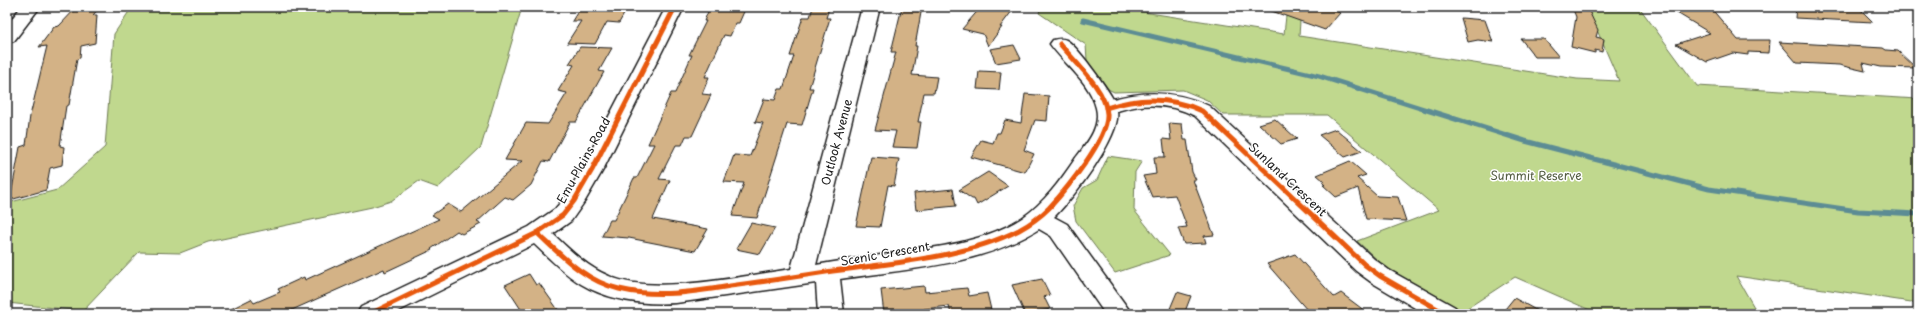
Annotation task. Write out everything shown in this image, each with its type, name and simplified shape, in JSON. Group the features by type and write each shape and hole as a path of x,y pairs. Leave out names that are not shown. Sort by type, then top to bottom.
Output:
{"street":[{"path":"8,36 31,7"},
{"name":"Emu Plains Road","path":"370,314 536,233 555,222 574,201 675,7"},
{"name":"Outlook Avenue","path":"801,276 871,7"},
{"path":"1060,44 1088,78 1106,108"},
{"name":"Sunland Crescent","path":"1106,108 1120,102 1153,99 1178,102 1202,111 1365,265 1380,276 1446,314"},
{"name":"Scenic Crescent","path":"536,233 589,278 601,284 623,290 665,294 827,273 936,255 984,244 1021,230 1038,218 1061,196 1097,145 1106,123 1106,108"},
{"path":"1038,218 1059,230 1119,314"},
{"path":"827,273 831,314"}],"green space":[{"path":"132,7 522,7 481,147 438,188 419,181 391,201 372,207 208,242 180,253 139,252 83,311 7,303 7,203 57,190 105,147 114,34"},
{"name":"Summit Reserve","path":"1041,7 1111,7 1284,34 1287,7 1301,7 1299,36 1577,79 1619,81 1587,7 1639,7 1697,86 1918,99 1918,303 1736,276 1758,314 1599,314 1515,277 1463,311 1385,267 1357,241 1439,210 1327,115 1223,115 1207,100 1183,90 1114,92 1108,89 1087,60 1086,45 1039,13"},
{"path":"1108,156 1142,161 1135,172 1134,210 1170,255 1115,273 1076,221 1073,206 1083,188 1097,180"}],"building":[{"path":"77,7 100,7 93,15 97,15 95,43 81,46 80,58 77,59 69,105 66,106 60,146 64,147 62,165 50,168 46,190 10,200 20,147 26,145 30,116 47,46 39,47 54,27 59,26"},
{"path":"600,7 628,7 619,23 607,22 595,44 567,43 581,21 572,21 580,8 599,9"},
{"path":"710,7 746,7 739,23 736,23 730,36 724,35 705,77 709,77 702,94 711,95 692,136 686,136 682,145 676,145 659,179 670,180 653,219 708,229 695,251 629,238 602,236 610,220 614,220 634,178 637,178 654,144 648,144 671,93 675,93 692,55 689,55 706,21 704,21"},
{"path":"813,7 829,8 826,18 830,18 809,88 813,88 802,125 787,124 757,218 732,216 744,183 724,182 734,155 750,156 763,123 755,122 764,99 775,100 779,89 783,89 794,56 790,56 803,17 810,17"},
{"path":"902,7 922,7 915,46 917,46 912,75 937,77 934,93 924,93 918,122 921,122 917,148 892,147 896,131 875,130 896,52 891,52"},
{"path":"981,7 1015,7 988,46 983,34 962,29"},
{"path":"1266,7 1325,7 1340,13 1325,30 1266,9"},
{"path":"1572,7 1587,7 1598,30 1596,37 1604,39 1602,52 1595,50 1595,53 1571,47 1576,17"},
{"path":"1667,7 1710,7 1738,40 1770,40 1769,53 1748,52 1748,55 1733,53 1707,62 1676,44 1710,33"},
{"path":"1796,7 1858,7 1873,22 1795,18"},
{"path":"1461,18 1485,20 1493,42 1478,40 1468,42"},
{"path":"1521,39 1544,39 1559,57 1535,57"},
{"path":"1779,42 1883,48 1886,50 1898,51 1916,68 1881,67 1863,63 1865,71 1839,65 1797,63"},
{"path":"1014,45 1021,59 996,63 990,49"},
{"path":"580,47 612,48 599,71 604,72 576,122 570,122 549,162 543,161 531,185 513,200 505,197 477,222 481,224 462,234 457,231 431,249 432,250 385,272 384,269 283,314 221,314 251,299 254,303 280,292 278,289 304,277 305,280 439,219 432,215 448,204 461,212 522,161 505,160 526,123 548,124 567,93 558,91 574,65 569,64"},
{"path":"979,71 1001,72 999,90 977,89"},
{"path":"1025,94 1049,96 1047,121 1035,120 1024,150 1034,154 1025,172 971,157 981,140 993,143 997,133 1000,133 1005,120 1021,123"},
{"path":"1275,119 1297,139 1281,144 1259,124"},
{"path":"1169,123 1182,124 1184,140 1187,140 1192,172 1196,180 1193,180 1214,235 1204,236 1206,243 1184,244 1178,228 1187,227 1175,195 1152,197 1143,176 1156,174 1154,157 1165,157 1163,139 1171,140"},
{"path":"1336,129 1362,151 1345,157 1319,135"},
{"path":"871,157 899,159 894,186 888,185 880,227 856,226"},
{"path":"1350,161 1366,175 1357,178 1377,196 1398,197 1406,221 1366,219 1358,188 1336,197 1323,185 1325,185 1322,182 1324,181 1317,175"},
{"path":"988,172 1008,186 977,205 974,199 959,190"},
{"path":"953,189 956,206 916,210 914,193"},
{"path":"751,223 775,228 760,254 736,249"},
{"path":"1295,254 1334,297 1341,293 1369,314 1312,314 1308,311 1267,264"},
{"path":"529,274 536,285 539,283 561,314 527,314 524,310 522,311 505,285"},
{"path":"1042,279 1050,295 1044,297 1050,309 1025,314 1012,285"},
{"path":"924,286 925,292 967,288 969,296 987,293 992,314 951,314 949,306 924,309 925,314 884,314 881,290"},
{"path":"1177,292 1191,296 1184,314 1169,311"},
{"path":"1514,298 1543,314 1501,314"}],"waterway":[{"path":"1083,20 1319,76 1525,141 1709,189 1858,211 1918,214"}],"cycle path":[{"path":"370,314 537,233 563,215 574,201 592,170 675,7"},
{"path":"537,233 562,257 590,278 611,287 646,294 704,290 804,276 944,254 983,245 1030,224 1048,209 1064,191 1094,149 1105,129 1107,114 1103,99 1092,82 1060,44"},
{"path":"1106,108 1130,101 1154,99 1179,102 1202,111 1365,265 1380,276 1446,314"}]}
